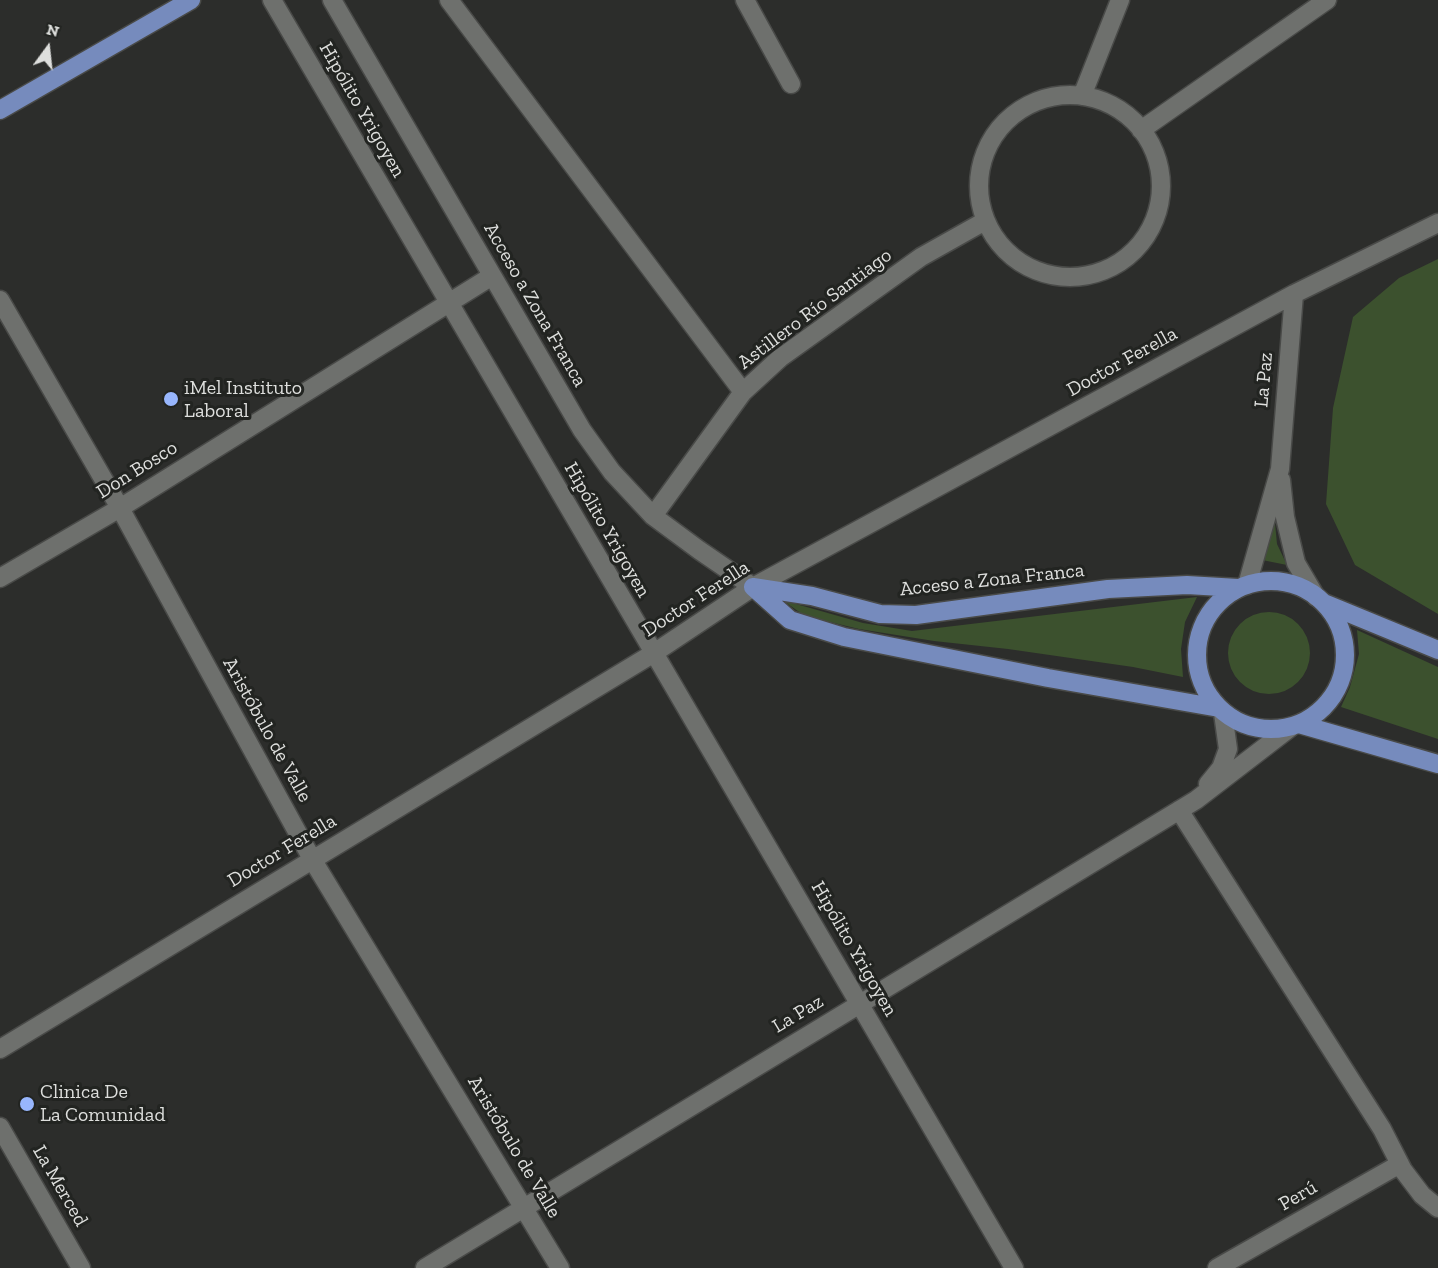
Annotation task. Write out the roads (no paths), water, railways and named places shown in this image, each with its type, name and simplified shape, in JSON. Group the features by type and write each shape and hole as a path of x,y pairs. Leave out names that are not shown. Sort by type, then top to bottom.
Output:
{"main road":[{"path":"0,110 191,0"},
{"path":"1438,650 1320,600 1305,589 1283,582 1260,582 1243,587 1218,603 1204,623 1197,646 1198,671 1207,694 1221,710 1237,721 1252,727 1268,729 1295,726 1438,764"},
{"name":"Acceso a Zona Franca","path":"753,587 812,596 880,614 916,615 1108,590 1187,585 1243,587"},
{"name":"Acceso a Zona Franca","path":"753,587 790,620 844,637 1221,710"},
{"path":"1295,726 1320,712 1336,693 1344,670 1345,646 1338,623 1320,600"}],"street":[{"name":"Hipólito Yrigoyen","path":"272,0 1014,1268"},
{"name":"Acceso a Zona Franca","path":"332,0 582,430 612,472 653,516 753,587"},
{"path":"449,0 743,392"},
{"path":"745,0 792,84"},
{"path":"1082,96 1120,0"},
{"path":"1141,130 1327,0"},
{"path":"1054,96 1082,96 1104,102 1125,113 1141,130 1156,157 1161,188 1156,218 1140,245 1116,265 1087,276 1056,277 1026,267 1001,248 985,221 978,195 980,167 990,142 1006,120 1029,105 1054,96"},
{"name":"Astillero Río Santiago","path":"653,516 743,392 780,358 921,257 985,221"},
{"name":"Doctor Ferella","path":"0,1049 654,653 753,587 1294,294 1438,223"},
{"name":"Don Bosco","path":"0,578 120,508 492,276"},
{"name":"La Paz","path":"1294,294 1280,469 1286,517 1296,562 1320,600"},
{"name":"Aristóbulo de Valle","path":"0,300 120,508 312,859 560,1268"},
{"name":"La Paz","path":"1243,587 1280,469"},
{"name":"La Paz","path":"1196,800 1221,768 1228,749 1221,710"},
{"name":"La Paz","path":"425,1268 1196,800 1295,726"},
{"path":"1179,810 1382,1129 1400,1164 1422,1196 1438,1208"},
{"name":"La Merced","path":"0,1127 81,1268"},
{"name":"Perú","path":"1217,1268 1400,1164"}],"place":[{"name":"iMel Instituto Laboral","path":"171,399"},
{"name":"Clinica De La Comunidad","path":"27,1104"}]}
